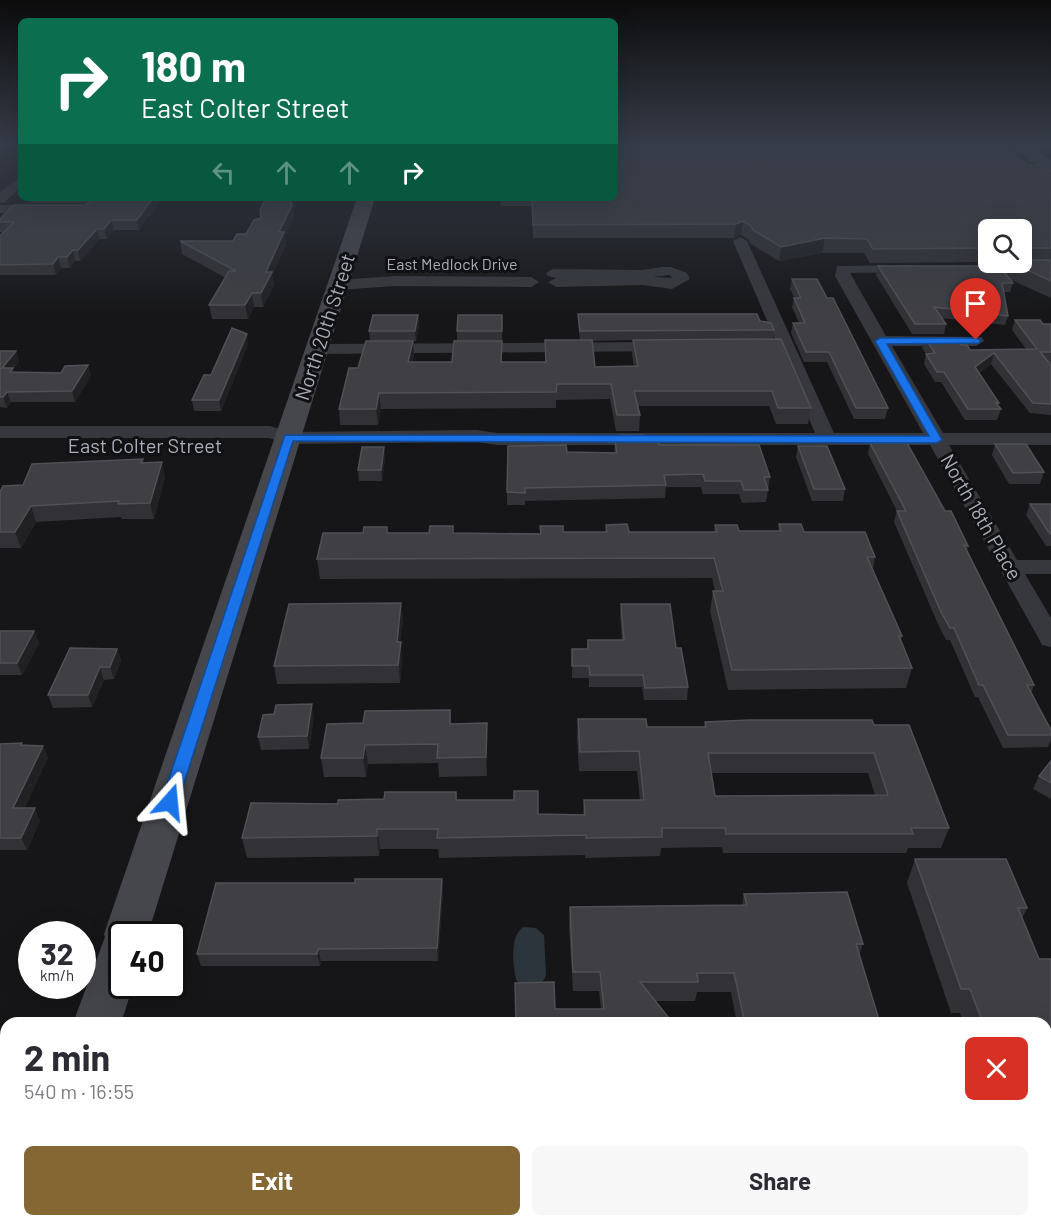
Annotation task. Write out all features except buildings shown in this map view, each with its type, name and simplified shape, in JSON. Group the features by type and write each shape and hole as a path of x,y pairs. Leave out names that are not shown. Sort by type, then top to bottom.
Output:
{"street":[{"name":"North 20th Street","path":"130,921 365,201"},
{"path":"0,209 55,209"},
{"path":"740,241 827,439"},
{"name":"North 18th Place","path":"930,268 842,269 843,276 1051,639"},
{"name":"East Medlock Drive","path":"340,278 395,281 532,278 543,284 555,278 671,272 682,276 679,282 672,284 643,280 555,278"},
{"path":"880,341 976,340"},
{"path":"318,349 680,347"},
{"path":"764,347 787,347"},
{"name":"East Colter Street","path":"0,432 270,432 289,438 1051,439"},
{"name":"East Colter Street","path":"0,447 268,446 289,438"},
{"path":"1010,567 1051,567"},
{"path":"99,1017 108,991"}],"shaded area":[{"path":"524,927 536,928 544,935 546,975 541,985 519,984 516,979 513,959 514,943 519,931"}],"route":[{"path":"170,802 289,438 477,436 497,439 936,440 880,341 976,340"}]}
